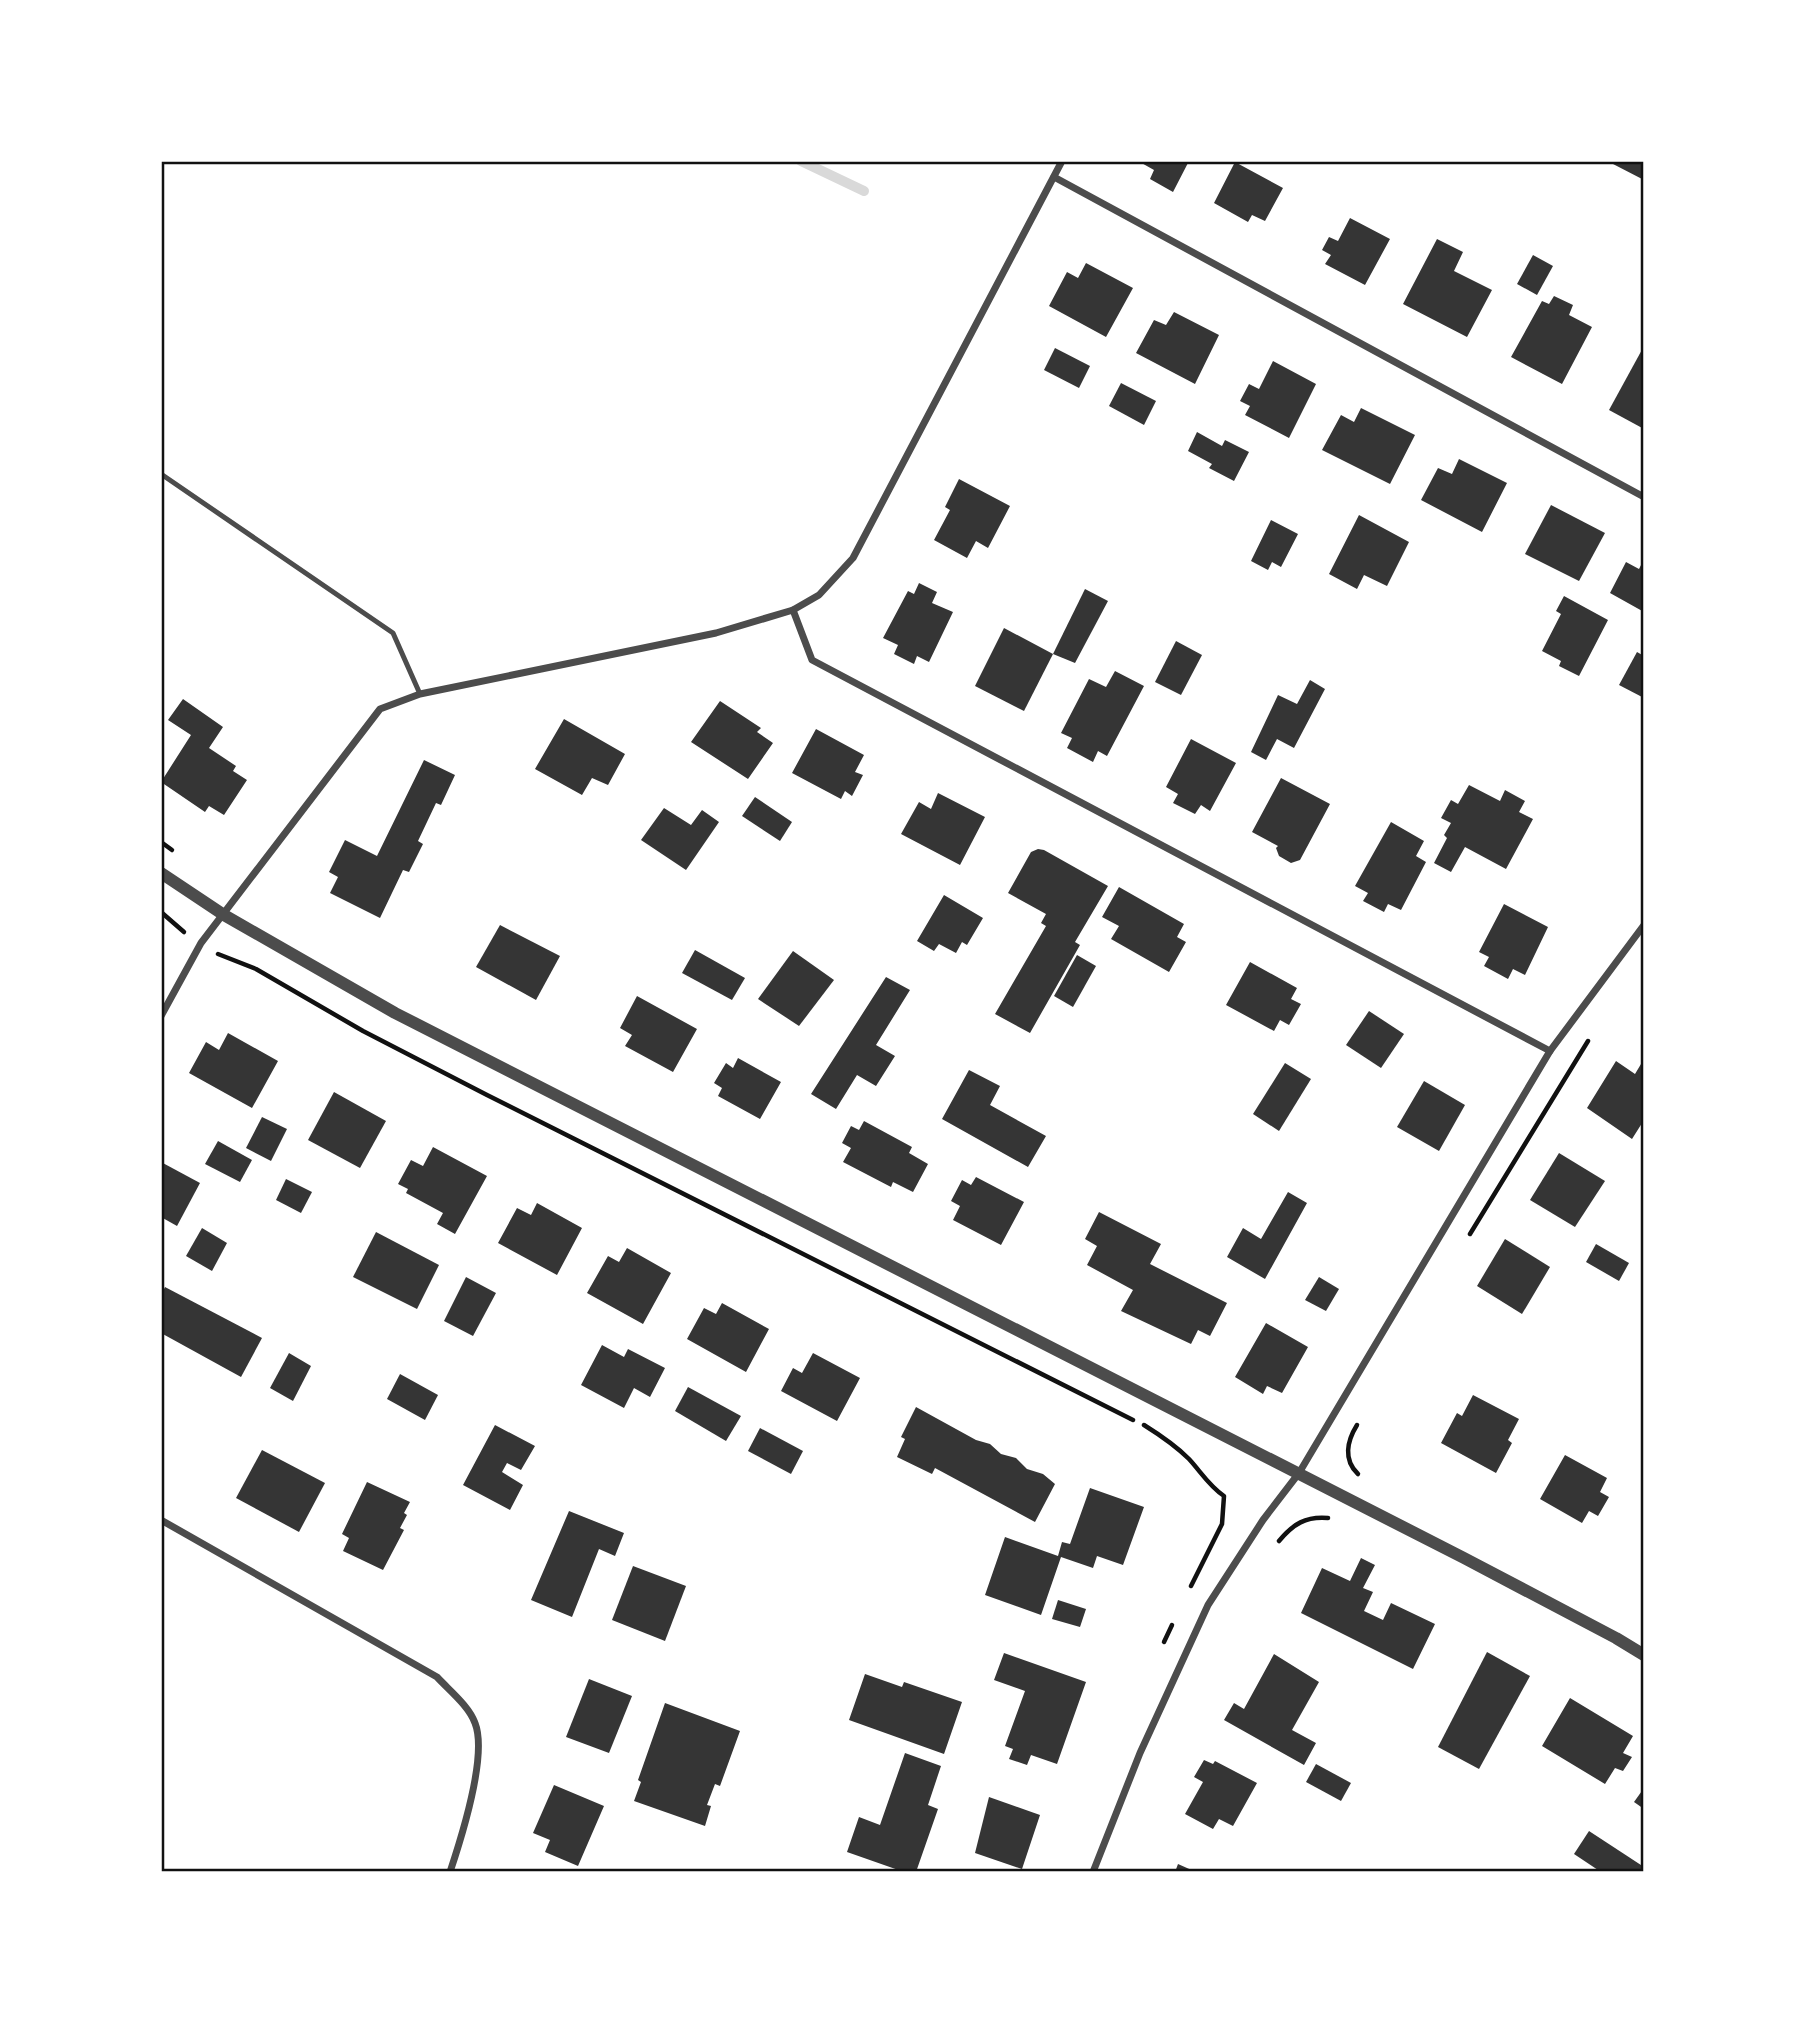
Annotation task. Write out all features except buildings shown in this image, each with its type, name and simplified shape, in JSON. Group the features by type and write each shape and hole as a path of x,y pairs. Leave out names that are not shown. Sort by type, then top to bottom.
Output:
{"street":[{"path":"161,1016 201,943 380,709 420,694 716,633 793,610 819,595 853,558 1062,161"},
{"path":"1054,177 1644,497"},
{"path":"793,610 812,660 1550,1051"},
{"path":"161,873 224,915 395,1013 1299,1473 1644,1655"},
{"path":"1093,1872 1140,1753 1208,1605 1263,1520 1299,1473 1550,1051 1644,925"},
{"path":"161,1520 437,1677 464,1706 476,1724 478,1758 461,1838 450,1872"}],"lane":[{"path":"161,474 393,633 420,694"}],"path":[{"path":"161,912 180,930"},
{"path":"224,958 256,969 363,1031 475,1089 1161,1436 1188,1459 1210,1486 1224,1496 1222,1524 1191,1587"},
{"path":"1466,1242 1589,1039"},
{"path":"1348,1457 1349,1438 1361,1417"},
{"path":"1284,1534 1296,1523 1314,1517 1334,1519"},
{"path":"1167,1634 1173,1623"}],"waterway":[{"path":"801,161 864,191"}]}
